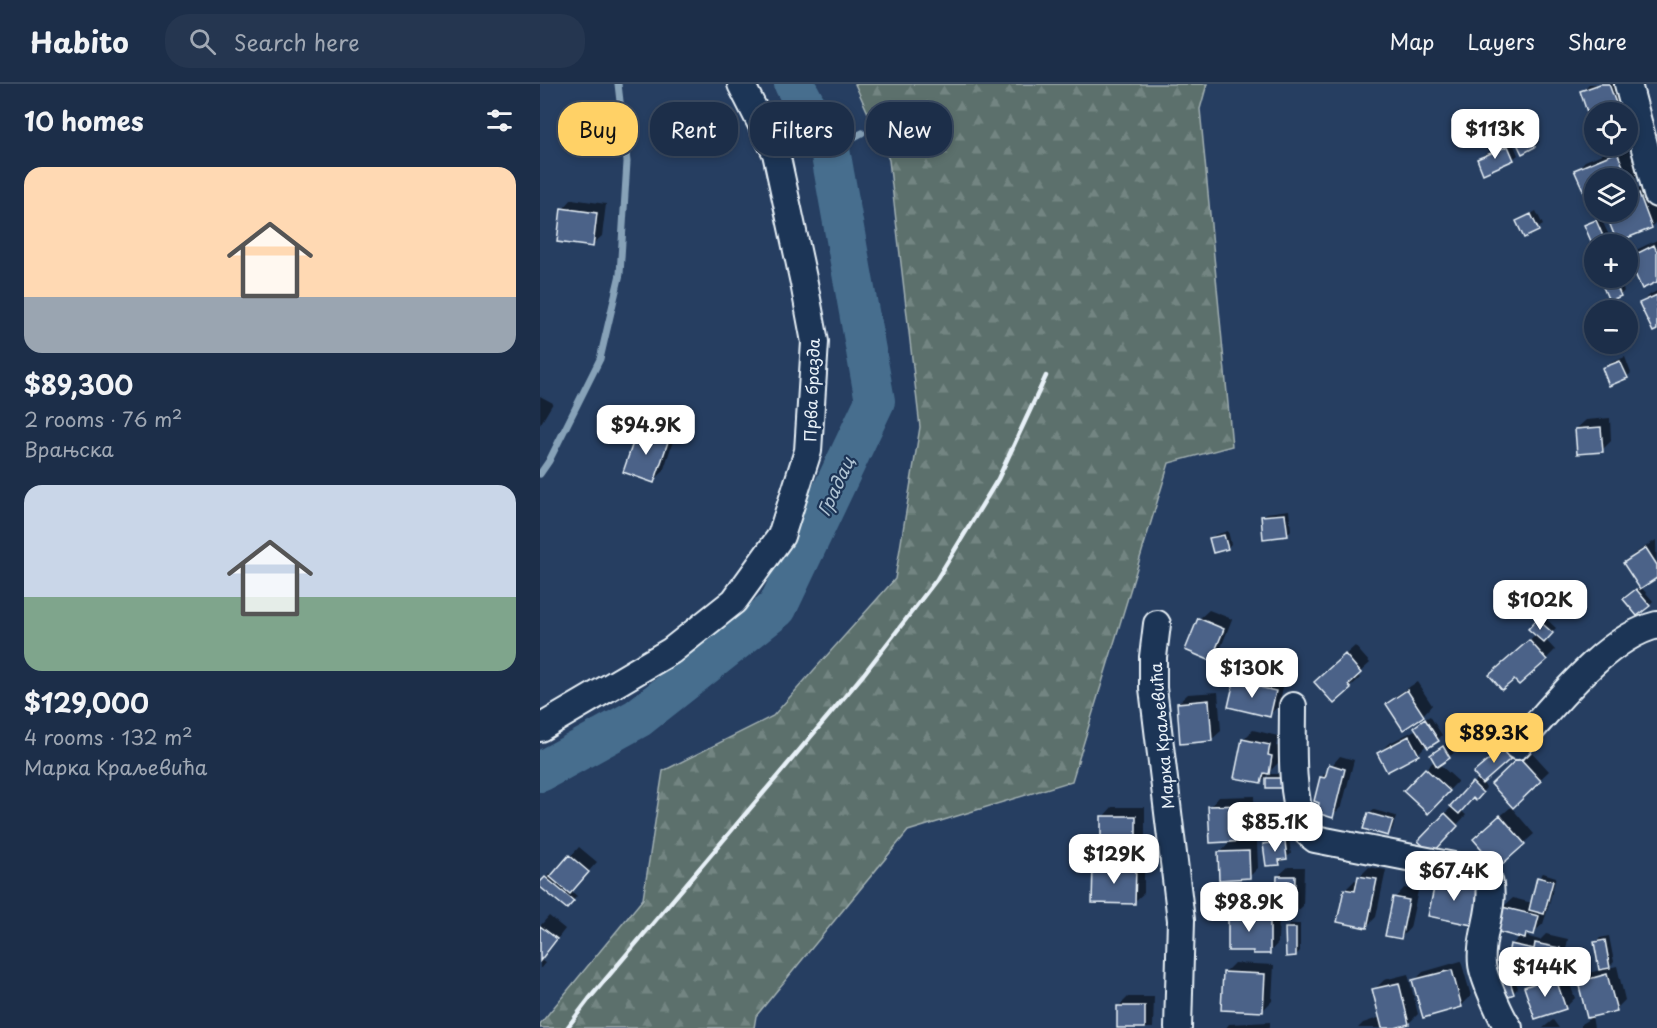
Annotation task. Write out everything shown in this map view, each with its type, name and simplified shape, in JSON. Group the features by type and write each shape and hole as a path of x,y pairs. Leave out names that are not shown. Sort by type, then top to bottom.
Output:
{"street":[{"name":"Прва бразда","path":"540,728 672,651 734,601 781,536 808,451 815,342 809,306 776,153 741,84"},
{"path":"1628,84 1657,194"},
{"name":"Марка Краљевића","path":"1157,624 1153,657 1153,688 1181,920 1178,1028"},
{"path":"1517,746 1596,660 1642,629 1657,625"},
{"path":"1293,706 1297,797 1303,826 1308,833 1316,839 1479,871 1487,878 1490,885 1490,900 1481,946 1482,967 1503,1027"}],"green space":[{"path":"855,84 1207,84 1200,109 1232,446 1169,463 1072,781 908,831 756,1016 754,1028 540,1028 540,1024 643,899 663,771 773,716 895,579 920,427 887,156 952,156 952,102 866,102 866,109"}],"building":[{"path":"1600,84 1609,84 1615,102 1584,103 1580,91"},
{"path":"1524,122 1535,147 1522,154 1510,129"},
{"path":"1508,146 1514,160 1483,174 1477,159"},
{"path":"1607,156 1619,156 1624,168 1584,168 1584,192 1574,170"},
{"path":"1638,193 1652,228 1637,234 1614,234 1609,222 1638,222"},
{"path":"561,208 597,213 593,247 557,242"},
{"path":"1531,214 1539,231 1524,238 1516,221"},
{"path":"1597,222 1602,234 1588,234 1584,225"},
{"path":"1654,245 1657,252 1657,282 1642,289 1638,280 1638,253"},
{"path":"1603,288 1617,288 1621,296 1609,300"},
{"path":"1657,295 1657,330 1653,332 1639,303"},
{"path":"1620,361 1628,378 1609,386 1602,368"},
{"path":"1601,427 1603,452 1577,454 1575,429"},
{"path":"638,428 669,439 654,483 623,472"},
{"path":"1285,514 1288,536 1263,539 1261,516"},
{"path":"1224,535 1228,549 1213,553 1209,538"},
{"path":"1646,548 1657,565 1657,578 1640,589 1623,563"},
{"path":"1636,589 1650,606 1637,616 1623,599"},
{"path":"1198,618 1224,629 1211,661 1185,650"},
{"path":"1537,619 1553,633 1544,643 1528,629"},
{"path":"1529,640 1547,660 1519,685 1514,680 1502,690 1489,675"},
{"path":"1345,654 1361,673 1348,685 1351,689 1334,704 1314,682"},
{"path":"1234,681 1276,691 1270,717 1228,707"},
{"path":"1407,690 1424,716 1403,730 1386,704"},
{"path":"1209,700 1212,741 1180,744 1177,703"},
{"path":"1425,719 1439,741 1428,748 1414,727"},
{"path":"1409,736 1419,755 1387,772 1377,753"},
{"path":"1242,739 1270,745 1268,755 1272,756 1269,774 1264,773 1261,783 1234,778"},
{"path":"1506,745 1515,755 1482,784 1473,773"},
{"path":"1443,746 1450,758 1437,767 1430,755"},
{"path":"1519,757 1541,781 1513,808 1491,784"},
{"path":"1329,764 1345,769 1333,818 1317,813 1319,803 1314,801 1320,777 1325,778"},
{"path":"1425,768 1450,791 1428,814 1403,791"},
{"path":"1266,778 1283,778 1283,788 1266,788"},
{"path":"1472,782 1483,793 1476,801 1473,798 1459,814 1450,806"},
{"path":"1245,805 1246,841 1210,843 1208,806"},
{"path":"1368,813 1393,820 1388,836 1363,829"},
{"path":"1445,813 1458,826 1432,854 1418,841"},
{"path":"1500,815 1525,844 1498,868 1473,839"},
{"path":"1101,816 1136,816 1136,847 1101,848"},
{"path":"1285,841 1287,859 1279,860 1280,865 1266,866 1263,844"},
{"path":"1249,851 1250,878 1219,880 1218,852"},
{"path":"569,855 589,872 570,894 550,877"},
{"path":"1093,866 1136,866 1135,904 1092,903"},
{"path":"1277,876 1295,876 1294,916 1275,916"},
{"path":"1358,876 1377,879 1367,928 1337,922 1344,889 1355,891"},
{"path":"545,877 574,901 567,909 540,887 540,882"},
{"path":"1537,877 1553,881 1544,914 1529,910"},
{"path":"1436,879 1480,889 1472,925 1428,916"},
{"path":"1393,897 1409,900 1401,939 1385,936"},
{"path":"1502,907 1539,916 1534,935 1526,933 1525,939 1495,931"},
{"path":"1228,913 1270,914 1270,954 1228,951"},
{"path":"540,926 557,939 540,961"},
{"path":"1285,928 1296,928 1296,956 1286,957"},
{"path":"1605,940 1610,968 1599,970 1594,942"},
{"path":"1535,943 1560,948 1555,971 1507,960 1510,944 1534,949"},
{"path":"1452,970 1462,1007 1423,1018 1412,980"},
{"path":"1223,972 1265,974 1263,1012 1221,1010"},
{"path":"1607,974 1617,1011 1587,1018 1578,982"},
{"path":"1508,975 1514,994 1504,998 1497,979"},
{"path":"1555,976 1566,1009 1535,1019 1524,987"},
{"path":"1399,983 1409,1024 1395,1028 1382,1028 1372,989"},
{"path":"1117,1006 1145,1006 1145,1028 1117,1028"}],"waterway":[{"path":"540,474 549,461 600,359 620,274 627,162 618,84"},
{"name":"Градац","path":"540,772 638,718 777,608 875,401 830,150 794,84"},
{"path":"854,137 862,133"}],"railway":[{"path":"567,1028 863,675 937,579 998,479 1046,376"}]}
